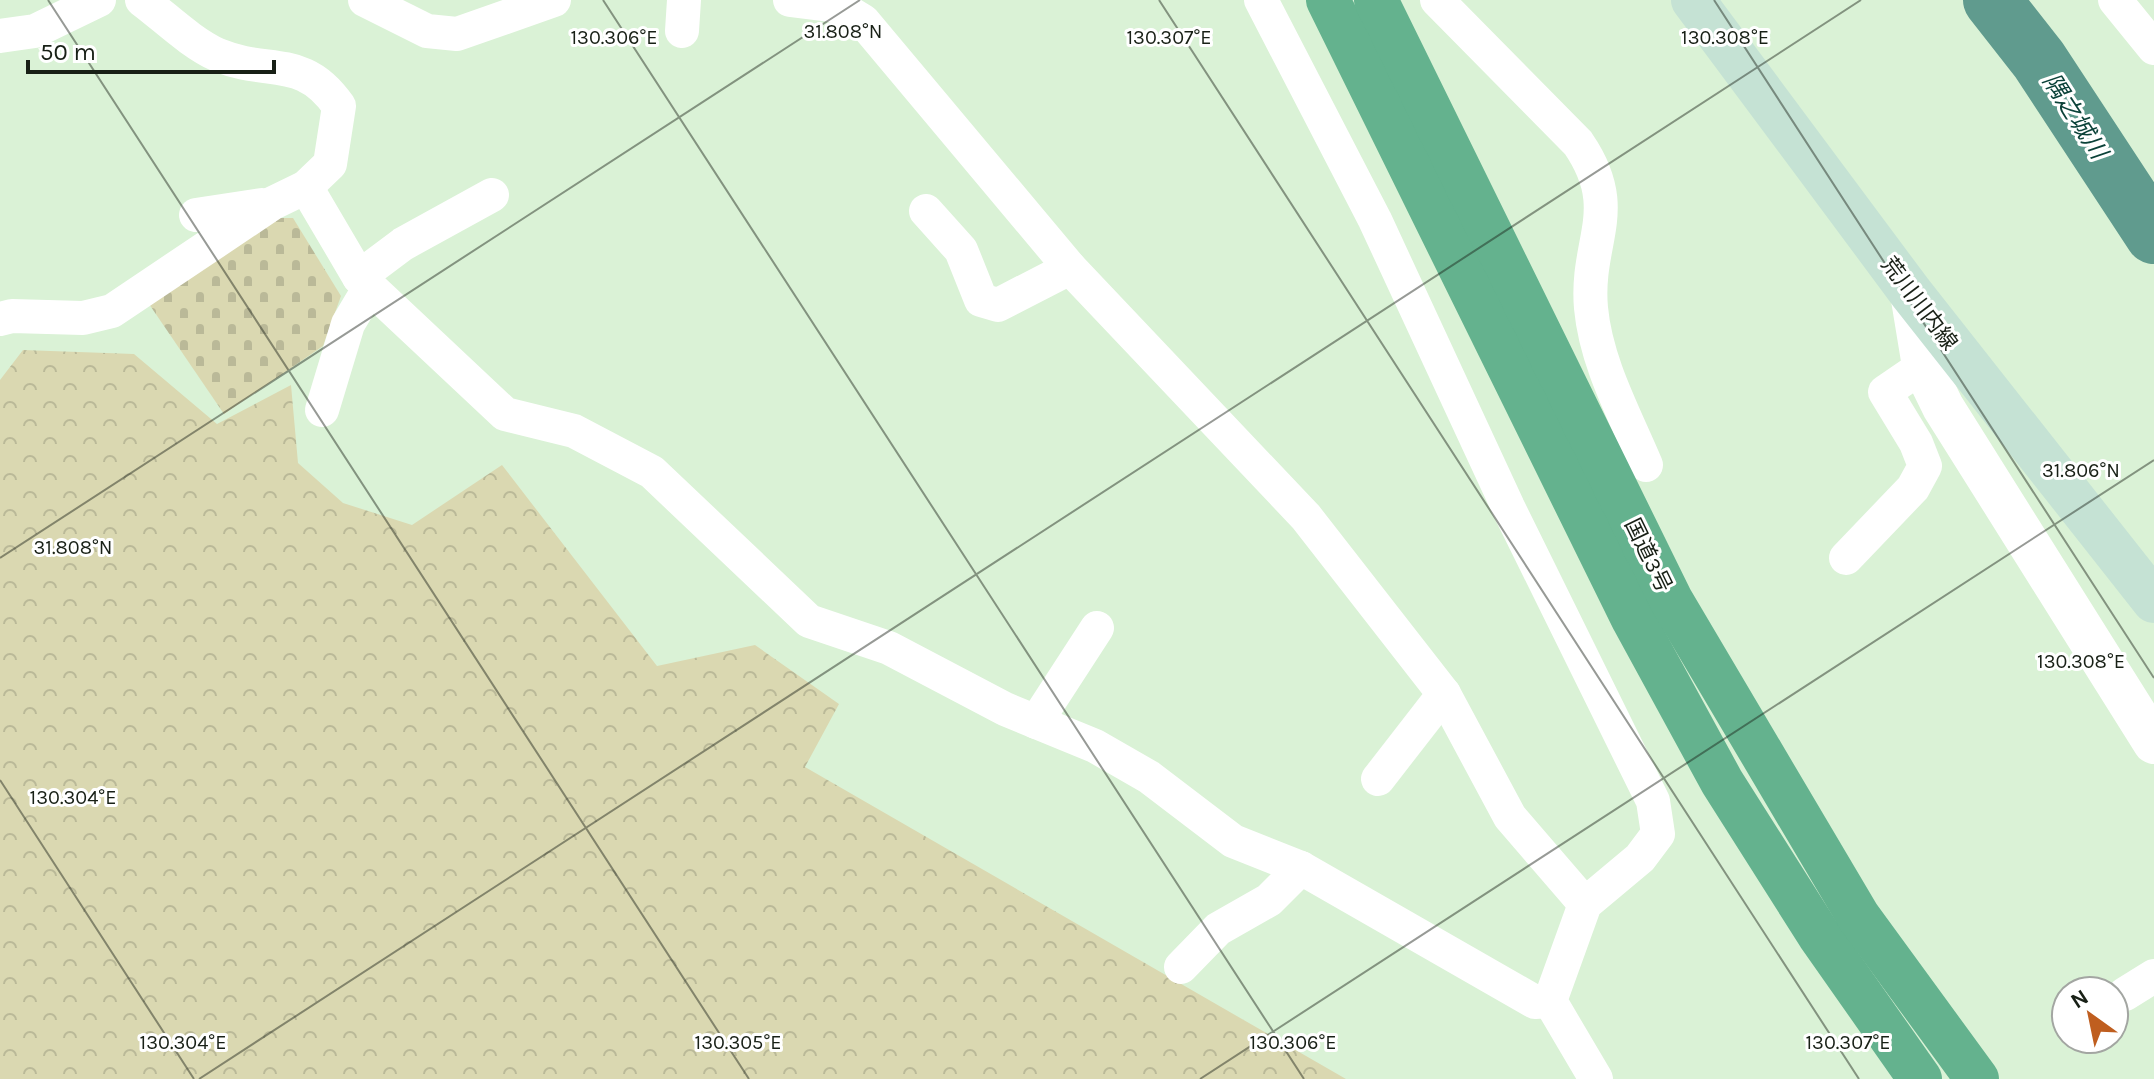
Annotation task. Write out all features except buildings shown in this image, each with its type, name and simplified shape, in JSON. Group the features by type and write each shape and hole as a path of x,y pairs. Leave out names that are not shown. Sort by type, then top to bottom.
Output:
{"highway":[{"name":"国道3号","path":"1328,0 1633,619 1722,782 1819,935 1920,1079"},
{"name":"国道3号","path":"1376,0 1671,600 1858,916 1977,1079"}],"main road":[{"name":"荒川川内線","path":"1693,0 1911,293 2154,601"}],"street":[{"path":"0,36 35,31 99,0"},
{"path":"0,319 12,316 83,318 112,311 273,203 306,187 330,164 339,106 324,84 301,71 216,54 142,0"},
{"path":"365,0 427,31 457,34 554,0"},
{"path":"790,0 838,6 863,21 1070,268 1306,517 1444,694 1510,817 1585,904"},
{"path":"1261,0 1375,220 1508,507 1653,801 1658,834 1640,858 1585,904 1550,1001"},
{"path":"1437,0 1578,143 1595,167 1602,190 1590,307 1600,356 1646,465"},
{"path":"2115,0 2154,48"},
{"path":"306,187 364,282 505,414 574,431 652,472 809,621 889,648 1036,722 1095,746 1149,777 1233,841 1301,868 1535,1002 1550,1001"},
{"path":"322,410 364,282 403,244 492,195"},
{"path":"196,215 273,203"},
{"path":"926,211 961,250 981,300 998,305 1070,268"},
{"path":"1911,293 1923,366 1943,407 2154,743"},
{"path":"1846,558 1913,488 1925,466 1916,443 1885,392 1923,366"},
{"path":"1036,722 1097,628"},
{"path":"1378,779 1444,694"},
{"path":"1181,967 1218,929 1269,900 1301,868"},
{"path":"2130,991 2154,976"},
{"path":"1550,1001 1596,1079"}],"green space":[{"path":"275,218 293,218 341,296 323,346 224,414 149,304"},
{"path":"23,350 134,354 217,424 291,385 298,463 343,503 412,525 502,465 657,666 755,645 839,704 805,767 1346,1079 0,1079 0,380"}],"waterway":[{"name":"隅之城川","path":"1992,0 2039,60 2154,235"}]}
